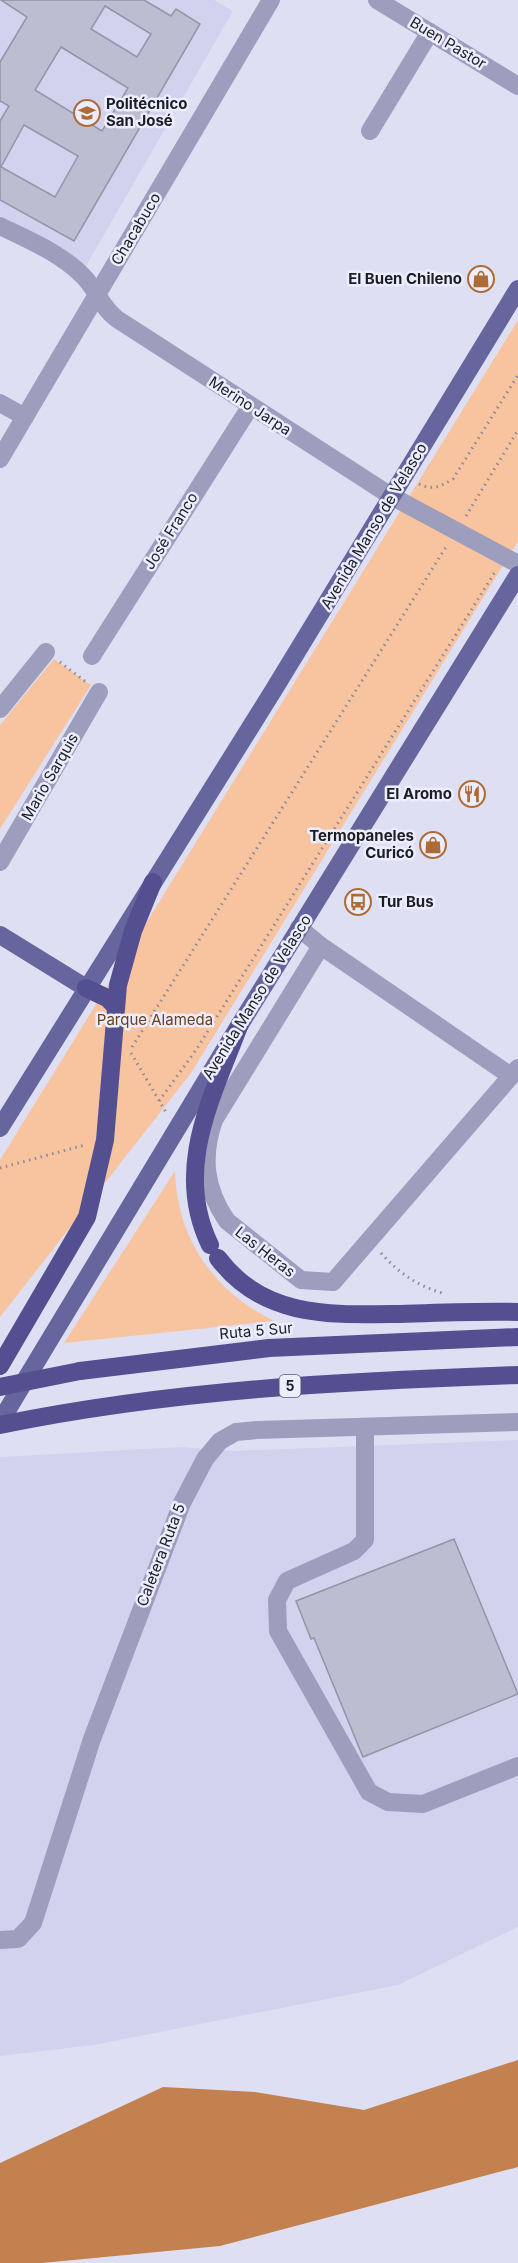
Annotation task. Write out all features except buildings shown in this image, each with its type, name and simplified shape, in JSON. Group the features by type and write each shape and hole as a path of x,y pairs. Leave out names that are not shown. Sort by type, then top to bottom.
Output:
{"highway":[{"path":"0,1366 87,1217 105,1140 114,1014 124,957 153,882"},
{"path":"86,988 107,998 114,1014"},
{"path":"239,1026 205,1118 194,1166 195,1201 214,1251 248,1288 293,1309 338,1314 518,1312"},
{"name":"Ruta 5 Sur","path":"0,1387 80,1371 269,1348 518,1337"},
{"name":"5","path":"0,1424 231,1390 364,1381 518,1375"}],"main road":[{"name":"Avenida Manso de Velasco","path":"0,1128 273,691 518,289"},
{"name":"Avenida Manso de Velasco","path":"0,1424 239,1026 518,575"},
{"path":"0,935 86,988"}],"street":[{"name":"Chacabuco","path":"0,459 271,0"},
{"name":"Buen Pastor","path":"377,0 518,86"},
{"path":"370,131 430,32"},
{"name":"Merino Jarpa","path":"0,226 78,270 92,287 96,296 117,319 250,407 391,496 511,560"},
{"path":"0,403 25,417"},
{"name":"José Franco","path":"92,656 250,407"},
{"path":"0,709 46,652"},
{"name":"Mario Sarquis","path":"0,862 99,692"},
{"path":"299,928 321,946 515,1072"},
{"name":"Las Heras","path":"321,946 214,1120 208,1136 205,1167 207,1181 218,1209 237,1232 302,1280 333,1282 515,1072"},
{"name":"Caletera Ruta 5","path":"0,1940 18,1939 33,1923 112,1684 178,1511 205,1459 220,1441 236,1432 518,1422"},
{"path":"365,1427 365,1540 354,1551 287,1581 277,1600 279,1631 369,1792 388,1802 423,1803 518,1766"}],"path":[{"path":"405,476 426,487 440,488 453,479 518,375"},
{"path":"129,1050 457,531 518,430"},
{"path":"159,1101 196,1050 511,560"},
{"path":"46,652 99,692"},
{"path":"114,1014 129,1050 176,1130"},
{"path":"0,1168 105,1140"},
{"path":"369,1240 398,1272 422,1287 444,1294"}],"shaded area":[{"name":"Politécnico San José","path":"0,0 214,0 233,11 86,266 0,216"},
{"path":"518,1440 518,1927 398,1985 94,2045 0,2056 0,1457 180,1447 232,1451"},
{"path":"518,2060 518,2167 220,2246 42,2263 0,2263 0,2163 163,2087 255,2092 364,2110"}],"green space":[{"name":"Parque Alameda","path":"518,320 518,541 191,1073 0,1317 0,1160"},
{"path":"54,659 91,685 0,829 0,725"},
{"path":"175,1171 177,1195 183,1218 202,1260 233,1294 252,1309 274,1321 64,1343"}],"place":[{"name":"Politécnico San José","path":"87,113"},
{"name":"El Buen Chileno","path":"481,279"},
{"name":"El Aromo","path":"472,794"},
{"name":"Termopaneles Curicó","path":"433,845"},
{"name":"Tur Bus","path":"358,902"}]}
